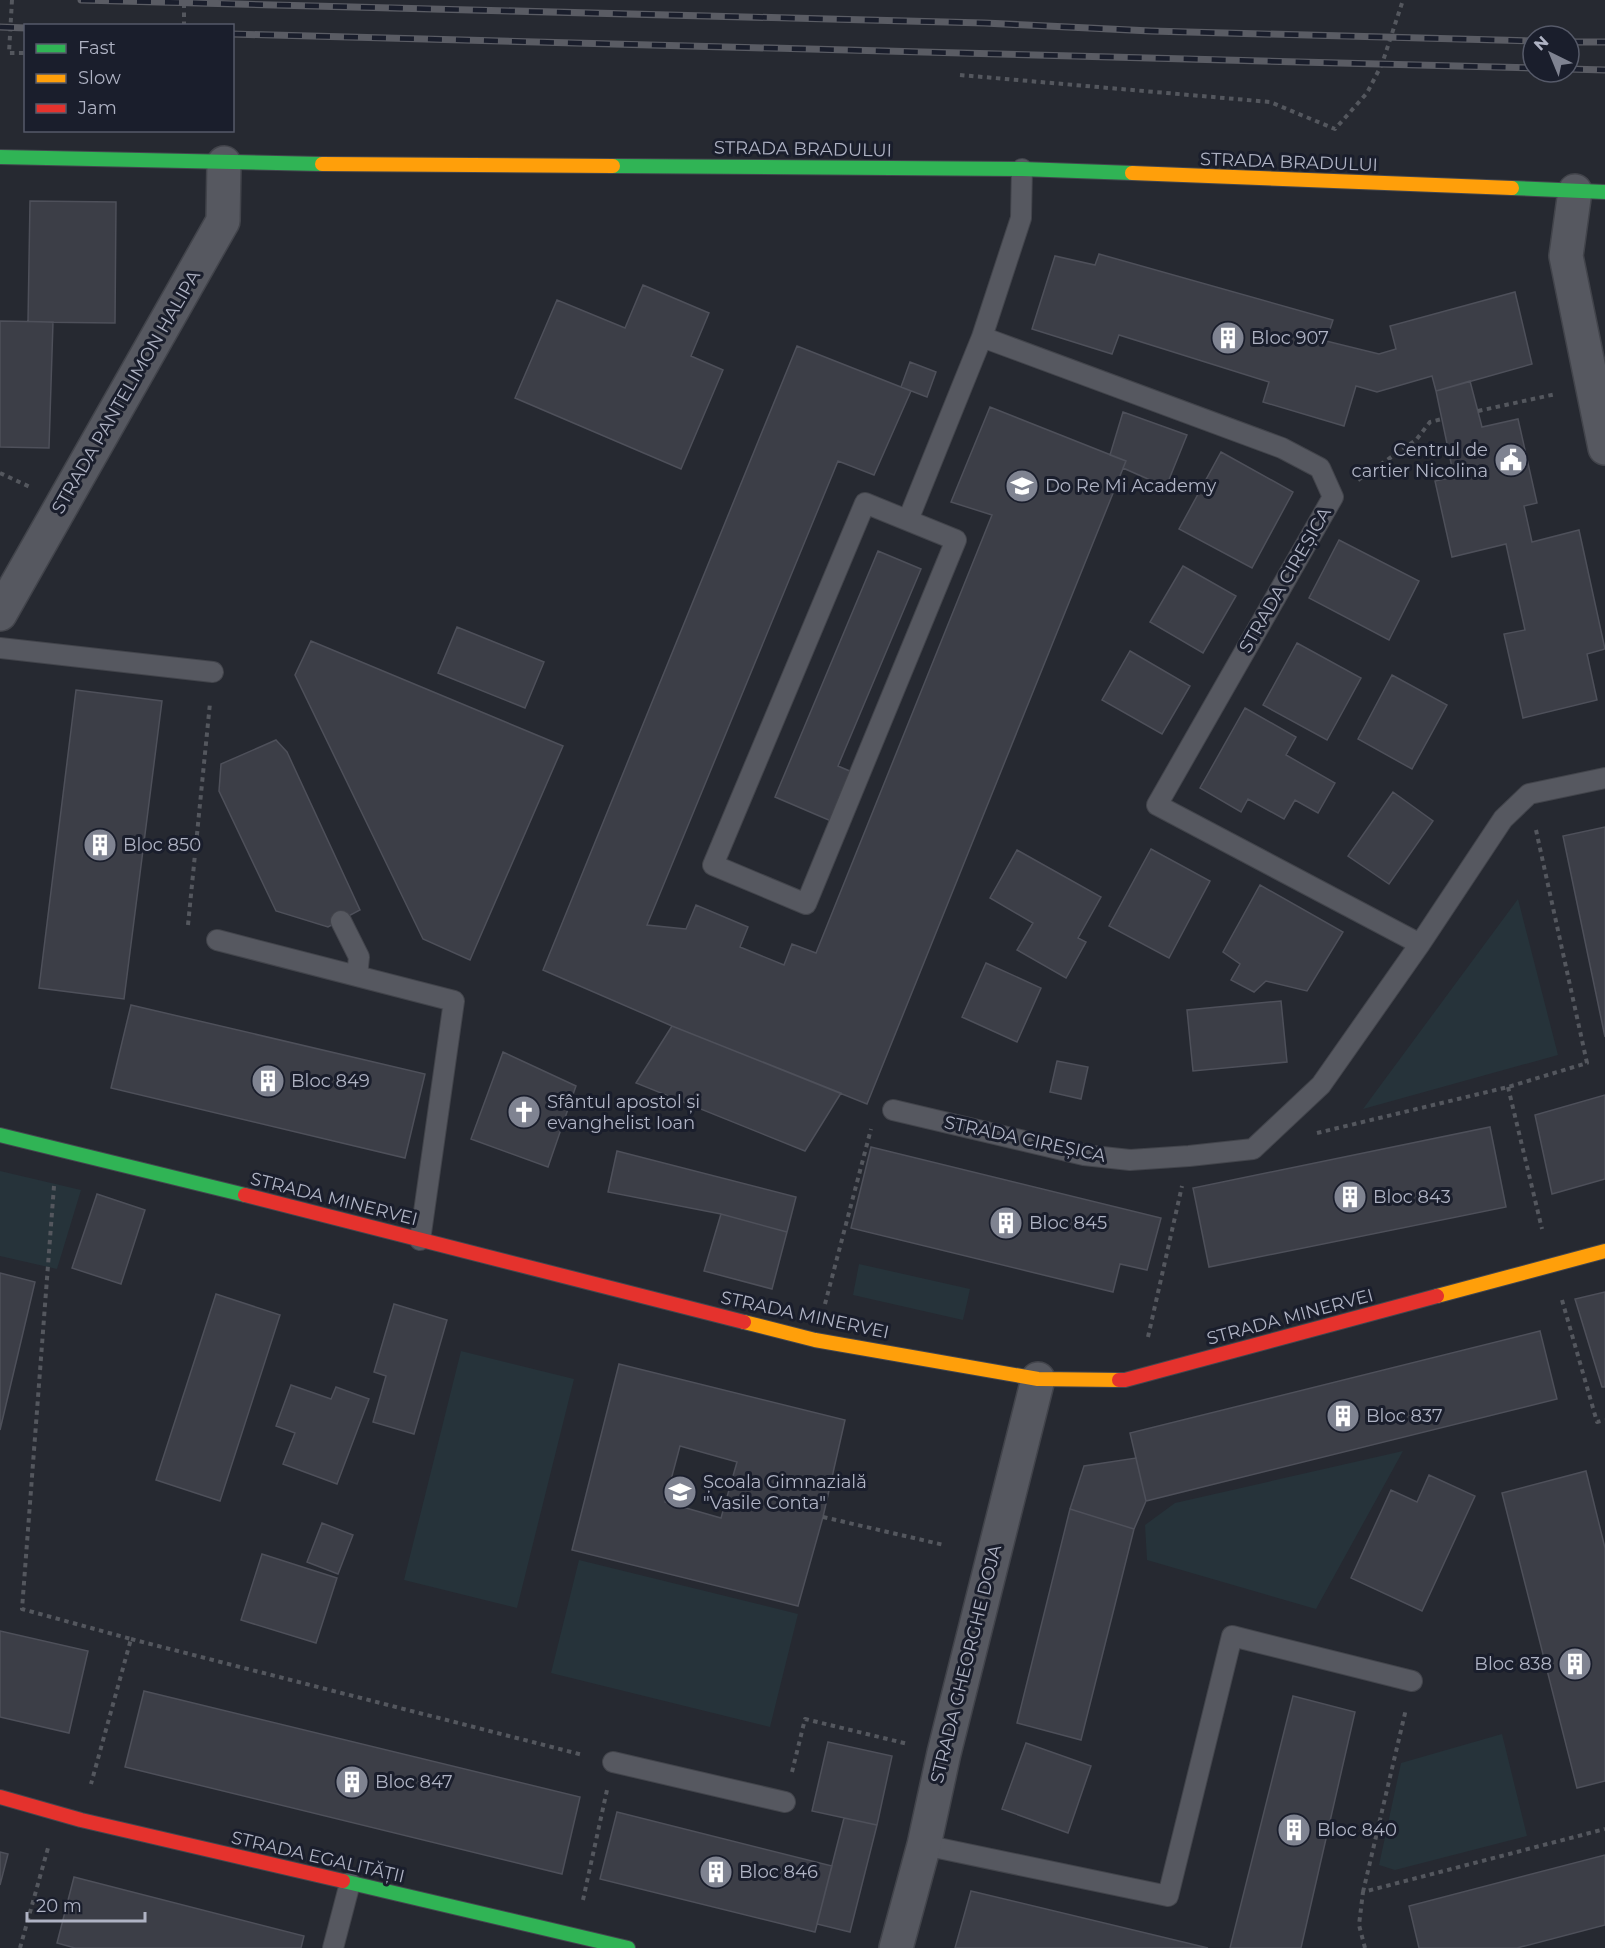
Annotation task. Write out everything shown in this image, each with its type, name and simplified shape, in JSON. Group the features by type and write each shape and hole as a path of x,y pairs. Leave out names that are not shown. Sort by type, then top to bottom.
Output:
{"street":[{"name":"STRADA BRADULUI","path":"0,157 224,163 1022,169 1590,191"},
{"name":"STRADA PANTELIMON HALIPA","path":"0,614 223,221 224,163"},
{"path":"1590,191 1566,256 1605,448"},
{"name":"STRADA MINERVEI","path":"0,1135 815,1340 1038,1379 1125,1380 1605,1251"},
{"name":"STRADA GHEORGHE DOJA","path":"896,1948 924,1845 944,1753 1038,1379"},
{"name":"STRADA EGALITĂȚII","path":"0,1797 81,1820 628,1948"}],"lane":[{"path":"908,520 982,337 1021,218 1022,169"},
{"name":"STRADA CIREȘICA","path":"982,337 1282,448 1320,468 1333,497 1157,805 1420,944"},
{"path":"864,502 908,520 956,540 806,904 714,865 864,502"},
{"path":"0,648 213,672"},
{"path":"1529,794 1605,778"},
{"name":"STRADA CIREȘICA","path":"893,1110 1084,1155 1130,1160 1253,1149 1321,1084 1420,944 1503,819 1529,794"},
{"path":"340,921 359,957 357,976"},
{"path":"217,940 454,1001 420,1240"},
{"path":"924,1845 1168,1896 1232,1636 1412,1681"},
{"path":"613,1762 785,1802"},
{"path":"333,1948 350,1883"}],"path":[{"path":"12,0 9,53 24,53"},
{"path":"184,0 184,24"},
{"path":"960,75 1270,102 1335,129 1367,93 1382,64 1403,0"},
{"path":"1478,411 1544,397"},
{"path":"1333,497 1416,440 1430,422 1442,419"},
{"path":"213,672 188,933 217,940"},
{"path":"1311,1134 1508,1087 1587,1063 1529,794"},
{"path":"1508,1087 1551,1265 1597,1422 1605,1419"},
{"path":"815,1340 877,1105 893,1110"},
{"path":"57,1149 22,1609 613,1762 576,1935"},
{"path":"1140,1376 1189,1156"},
{"path":"823,1517 944,1545"},
{"path":"81,1820 131,1639"},
{"path":"1365,1948 1359,1925 1363,1892 1412,1681"},
{"path":"785,1802 805,1719 944,1753"},
{"path":"20,1948 58,1812"},
{"path":"1363,1892 1605,1829"}],"shaded area":[{"path":"1518,899 1558,1055 1363,1109"},
{"path":"0,1171 81,1190 57,1269 0,1256"},
{"path":"859,1264 970,1289 963,1320 853,1295"},
{"path":"461,1351 574,1379 517,1608 404,1580"},
{"path":"1403,1451 1316,1609 1147,1560 1145,1525 1175,1503"},
{"path":"579,1560 798,1614 770,1727 551,1673"},
{"path":"1502,1734 1527,1836 1395,1870 1379,1865 1401,1763"}],"building":[{"path":"30,201 116,202 115,323 28,322"},
{"name":"Bloc 907","path":"1099,254 1333,320 1326,341 1379,354 1396,349 1390,326 1515,292 1532,364 1436,391 1432,376 1377,392 1356,386 1344,426 1263,402 1269,382 1119,335 1112,354 1032,329 1055,256 1095,265"},
{"path":"643,285 709,313 691,356 723,370 681,469 515,398 557,300 625,328"},
{"path":"0,321 53,322 49,448 0,447"},
{"path":"797,346 911,391 874,475 838,461 647,925 686,929 696,905 748,927 740,947 784,965 792,944 816,953 992,515 951,502 990,407 1126,461 867,1104 672,1026 543,970"},
{"path":"910,362 936,372 927,397 901,387"},
{"path":"1470,381 1482,427 1518,419 1537,503 1524,506 1532,542 1579,530 1605,649 1587,654 1597,700 1523,718 1504,634 1525,630 1506,544 1452,557 1435,481 1454,477 1436,391"},
{"path":"1123,412 1187,435 1166,487 1123,468 1126,461 1110,455"},
{"path":"1221,452 1293,492 1252,568 1179,529"},
{"path":"1339,540 1419,581 1389,640 1309,598"},
{"path":"878,551 921,569 838,766 852,772 831,821 775,797"},
{"path":"1183,566 1236,596 1203,653 1150,622"},
{"path":"457,627 544,662 525,708 438,673"},
{"path":"311,641 563,746 470,960 423,939 295,675"},
{"path":"1297,643 1361,678 1327,740 1263,705"},
{"path":"1130,651 1190,686 1162,734 1102,700"},
{"path":"1392,675 1447,705 1412,769 1358,739"},
{"name":"Bloc 850","path":"76,690 162,701 124,999 39,988"},
{"path":"1245,708 1296,737 1286,755 1335,783 1318,813 1295,800 1284,819 1248,799 1241,812 1200,788"},
{"path":"276,740 287,752 360,910 328,927 276,911 219,791 221,764"},
{"path":"1393,792 1433,821 1389,884 1348,856"},
{"path":"1605,827 1605,1037 1563,836"},
{"path":"1151,849 1210,881 1169,958 1109,926"},
{"path":"1017,850 1101,897 1078,938 1086,942 1066,978 1017,950 1033,923 990,898"},
{"path":"1260,885 1343,932 1307,991 1266,981 1254,992 1231,980 1240,964 1223,952"},
{"path":"986,963 1041,988 1017,1042 962,1017"},
{"path":"1281,1001 1287,1062 1193,1071 1187,1010"},
{"name":"Bloc 849","path":"131,1005 425,1074 405,1158 111,1088"},
{"path":"672,1026 841,1093 805,1151 636,1083"},
{"name":"Sfântul apostol și evanghelist Ioan","path":"503,1052 576,1086 548,1167 471,1139"},
{"path":"1057,1061 1088,1067 1081,1099 1050,1092"},
{"path":"1605,1095 1605,1179 1552,1194 1535,1115"},
{"name":"Bloc 843","path":"1490,1127 1506,1207 1209,1267 1193,1188"},
{"name":"Bloc 845","path":"871,1147 1161,1218 1147,1270 1120,1264 1113,1292 851,1228"},
{"path":"617,1151 796,1197 787,1232 721,1214 608,1192"},
{"path":"97,1194 145,1210 121,1284 72,1268"},
{"path":"721,1214 787,1232 772,1289 704,1271"},
{"path":"0,1273 35,1282 0,1430"},
{"path":"1605,1292 1605,1387 1602,1387 1575,1299"},
{"path":"216,1294 280,1315 220,1501 156,1480"},
{"path":"394,1304 447,1320 414,1434 373,1422 386,1376 374,1372"},
{"name":"Bloc 837","path":"1540,1331 1557,1399 1146,1501 1130,1433"},
{"path":"619,1364 845,1420 823,1517 798,1606 572,1550","holes":["680,1446 737,1462 721,1518 665,1502"]},
{"path":"291,1385 331,1399 336,1387 369,1399 337,1484 283,1464 295,1433 276,1426"},
{"path":"1136,1458 1146,1501 1134,1529 1070,1509 1084,1466"},
{"name":"Bloc 838","path":"1586,1471 1605,1548 1605,1781 1577,1788 1502,1493"},
{"path":"1429,1475 1475,1496 1422,1611 1351,1578 1391,1490 1417,1502"},
{"path":"1070,1509 1134,1529 1081,1740 1017,1723"},
{"path":"322,1523 353,1535 338,1574 307,1562"},
{"path":"262,1554 337,1578 316,1643 241,1620"},
{"path":"0,1631 88,1651 69,1733 0,1717"},
{"name":"Bloc 847","path":"144,1691 580,1797 562,1874 125,1767"},
{"name":"Bloc 840","path":"1293,1696 1355,1712 1301,1948 1230,1948"},
{"path":"828,1742 892,1756 877,1825 812,1811"},
{"path":"1026,1743 1091,1766 1068,1833 1002,1809"},
{"name":"Bloc 846","path":"617,1812 832,1866 815,1932 600,1879"},
{"path":"844,1818 877,1825 850,1932 817,1924"},
{"path":"0,1852 8,1854 0,1885"},
{"path":"1605,1855 1605,1925 1517,1948 1419,1948 1409,1906"},
{"path":"74,1877 304,1936 301,1948 75,1948 57,1943"},
{"path":"971,1891 1208,1948 955,1948"}],"railway":[{"path":"81,0 984,23 1151,31 1521,41"},
{"path":"0,27 24,28"},
{"path":"234,34 1521,68"},
{"path":"1581,42 1605,42"},
{"path":"1581,69 1605,70"}],"traffic: fast":[{"path":"0,157 322,164"},
{"path":"613,166 1022,169 1132,173"},
{"path":"1512,188 1605,192"},
{"path":"0,1135 245,1195"},
{"path":"343,1881 628,1948"}],"traffic: slow":[{"path":"322,164 613,166"},
{"path":"1132,173 1512,188"},
{"path":"1437,1296 1605,1251"},
{"path":"744,1322 815,1340 1038,1379 1119,1380"}],"traffic: jam":[{"path":"245,1195 744,1322"},
{"path":"1119,1380 1437,1296"},
{"path":"0,1797 81,1820 343,1881"}],"place":[{"name":"Bloc 907","path":"1228,338"},
{"name":"Centrul de cartier Nicolina","path":"1511,460"},
{"name":"Do Re Mi Academy","path":"1022,486"},
{"name":"Bloc 850","path":"100,845"},
{"name":"Bloc 849","path":"268,1081"},
{"name":"Sfântul apostol și evanghelist Ioan","path":"524,1112"},
{"name":"Bloc 843","path":"1350,1197"},
{"name":"Bloc 845","path":"1006,1223"},
{"name":"Bloc 837","path":"1343,1416"},
{"name":"Școala Gimnazială \"Vasile Conta\"","path":"680,1492"},
{"name":"Bloc 838","path":"1575,1664"},
{"name":"Bloc 847","path":"352,1782"},
{"name":"Bloc 840","path":"1294,1830"},
{"name":"Bloc 846","path":"716,1872"}]}
